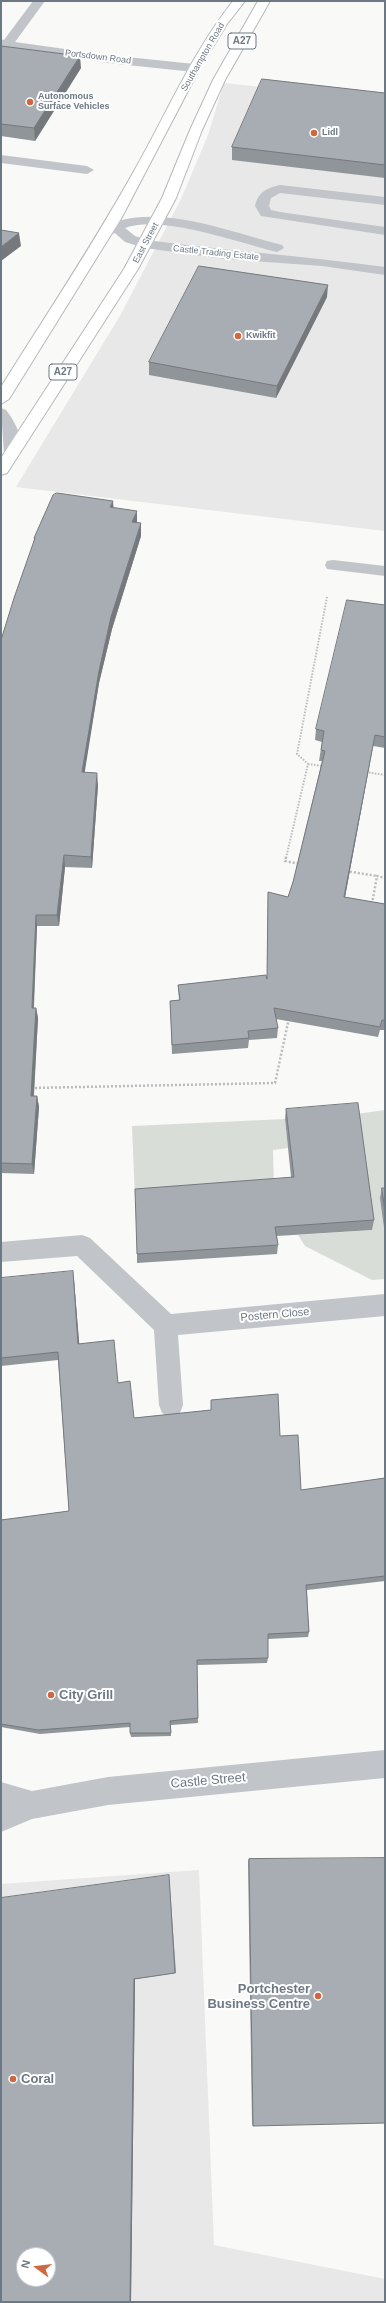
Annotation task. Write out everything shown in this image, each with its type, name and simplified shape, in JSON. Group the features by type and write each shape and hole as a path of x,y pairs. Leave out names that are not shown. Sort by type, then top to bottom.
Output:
{"main road":[{"name":"Southampton Road","path":"115,221 194,68 222,23 239,1"},
{"name":"East Street","path":"1,470 131,269 169,198 196,130 219,80 264,1"},
{"path":"1,399 103,235"}],"street":[{"path":"4,44 39,1"},
{"name":"Portsdown Road","path":"4,44 108,59 194,68"},
{"path":"1,158 87,170"},
{"path":"385,201 280,189 267,192 263,199 262,206 266,213 280,216 385,231"},
{"name":"Castle Trading Estate","path":"103,235 115,221 157,220 266,246 322,262"},
{"name":"Castle Trading Estate","path":"115,221 130,239 145,244 225,255 322,262 385,271"},
{"path":"1,414 8,421 12,434 12,454"},
{"path":"333,565 385,571"},
{"path":"1,1252 82,1245 166,1325 171,1405"},
{"name":"Postern Close","path":"166,1325 385,1305"},
{"name":"Castle Street","path":"1,1818 32,1805 108,1791 385,1764"},
{"name":"Castle Street","path":"1,1796 32,1805"}],"path":[{"path":"331,767 308,764 297,754 333,565"},
{"path":"301,864 285,861 308,764"},
{"path":"362,772 385,775"},
{"path":"339,870 385,878"},
{"path":"371,907 377,876"},
{"path":"24,1088 275,1083 290,1017"}],"shaded area":[{"path":"224,83 385,100 385,531 16,487 121,314 181,199 208,135"},
{"path":"385,1110 385,1279 372,1280 305,1246 298,1235 372,1230 356,1114"},
{"path":"285,1119 288,1148 273,1150 274,1188 135,1199 132,1126"},
{"path":"199,1870 214,2245 385,2279 385,2302 1,2302 1,1884"}],"building":[{"name":"Autonomous Surface Vehicles","path":"1,46 80,56 34,128 1,124"},
{"name":"Lidl","path":"262,79 385,93 385,165 232,147"},
{"path":"1,230 19,233 1,247"},
{"name":"Kwikfit","path":"199,266 328,285 277,386 149,362"},
{"path":"57,493 113,501 110,507 137,511 132,522 141,523 111,617 99,671 82,772 97,773 91,857 64,855 57,915 36,915 32,1008 36,1008 31,1096 37,1096 32,1164 1,1163 1,640 34,538 53,495"},
{"path":"347,600 385,605 385,737 375,735 344,897 385,904 385,1020 382,1020 380,1027 274,1008 278,1028 248,1031 249,1038 172,1045 170,1001 180,1000 178,985 266,975 267,979 268,892 288,897 293,882 325,751 321,750 324,731 316,729"},
{"path":"358,1103 374,1220 275,1227 278,1245 137,1254 135,1189 294,1177 286,1109"},
{"path":"382,1188 385,1188 385,1210"},
{"path":"73,1271 78,1344 114,1340 118,1383 130,1381 134,1418 211,1410 211,1400 278,1394 280,1436 298,1435 301,1490 385,1478 385,1576 306,1585 309,1632 268,1634 268,1658 197,1660 198,1718 170,1721 171,1733 130,1733 130,1723 38,1730 1,1724 1,1520 69,1511 58,1352 1,1358 1,1278"},
{"name":"Portchester Business Centre","path":"385,1858 385,2123 253,2126 249,1859"},
{"path":"169,1875 175,1973 134,1979 130,2302 1,2302 1,1898"}],"place":[{"name":"Autonomous Surface Vehicles","path":"30,102"},
{"name":"Lidl","path":"314,133"},
{"name":"Kwikfit","path":"238,336"},
{"name":"City Grill","path":"51,1695"},
{"name":"Portchester Business Centre","path":"318,1996"},
{"name":"Coral","path":"13,2079"}]}
